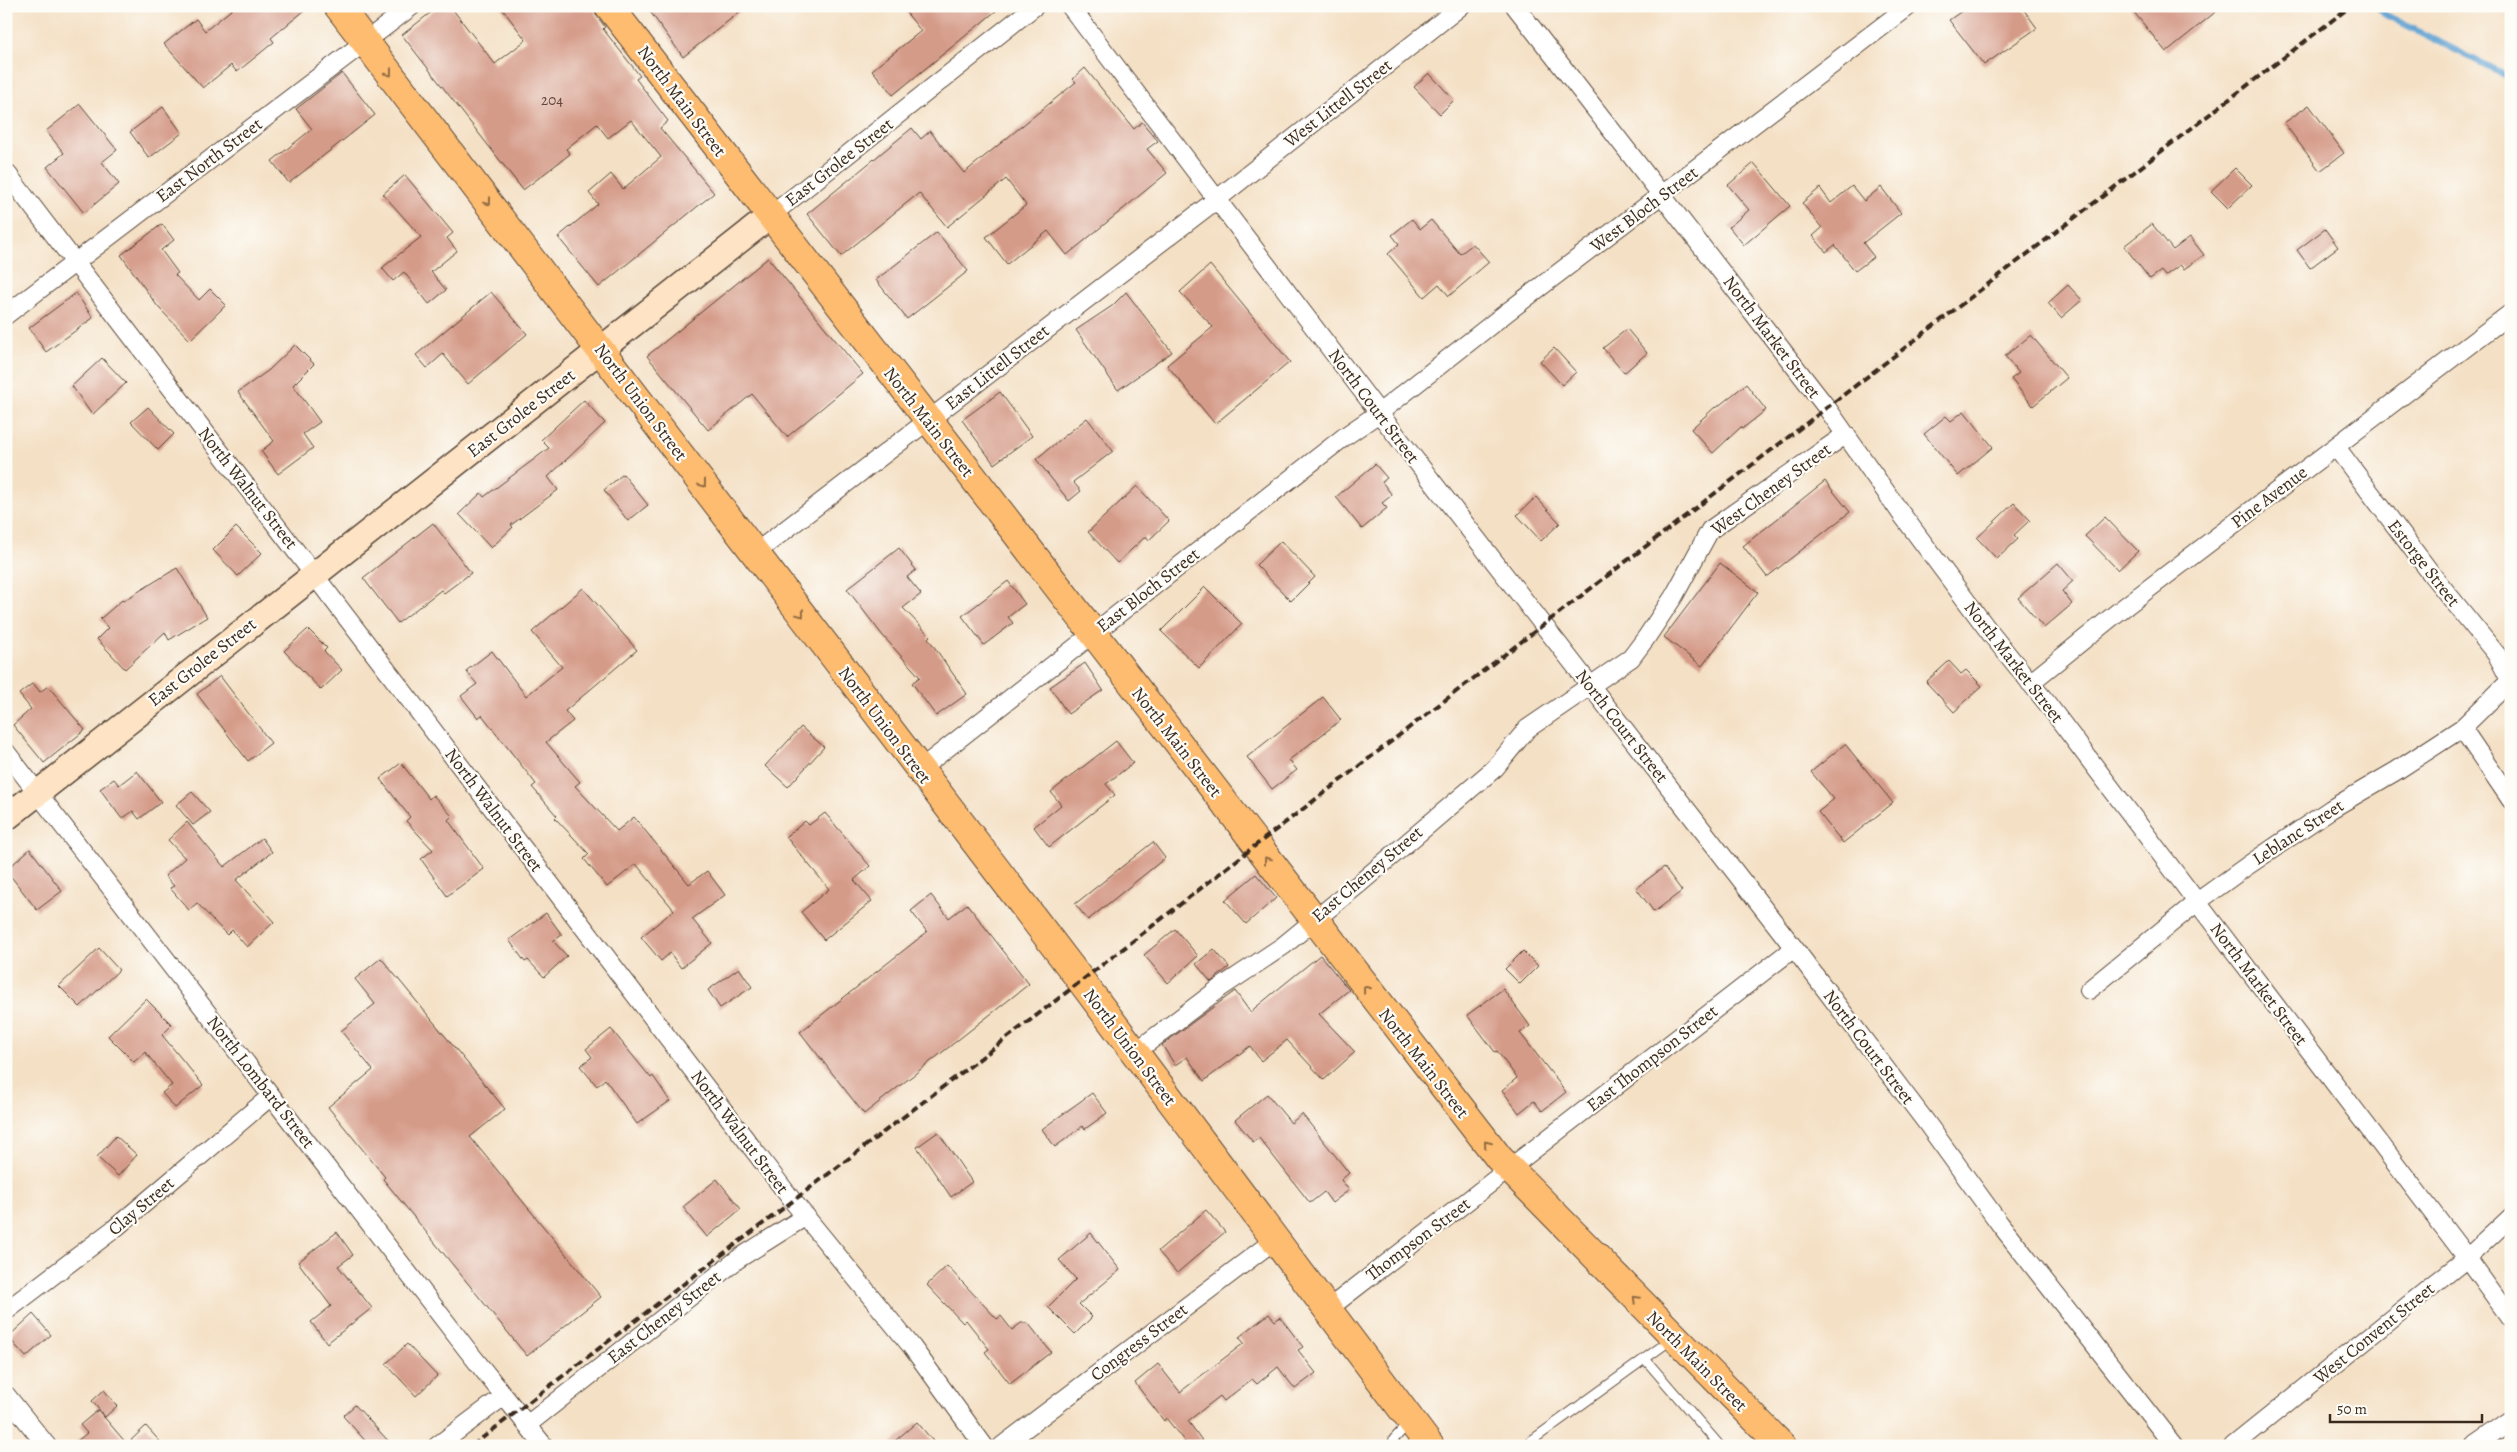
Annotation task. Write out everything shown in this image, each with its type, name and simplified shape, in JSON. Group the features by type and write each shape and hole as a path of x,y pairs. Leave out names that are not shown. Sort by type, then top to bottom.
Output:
{"main road":[{"name":"North Union Street","path":"338,6 1276,1239 1430,1446"},
{"name":"North Main Street","path":"609,6 1451,1099 1509,1169 1782,1446"}],"street":[{"name":"East North Street","path":"6,315 412,6"},
{"name":"East Grolee Street","path":"6,818 186,674 314,576 1035,6"},
{"name":"North Court Street","path":"1070,6 1379,413 1794,948 1926,1122 2000,1224 2174,1446"},
{"name":"West Littell Street","path":"1216,200 1460,6"},
{"name":"North Market Street","path":"1515,6 1638,167 1663,195 1845,435 1905,520 2467,1258 2511,1320"},
{"name":"West Bloch Street","path":"1379,413 1498,319 1909,6"},
{"name":"North Walnut Street","path":"6,172 806,1216 912,1347 984,1446"},
{"name":"East Littell Street","path":"755,553 1216,200"},
{"name":"Pine Avenue","path":"2030,683 2149,588 2511,313"},
{"name":"East Bloch Street","path":"919,770 1344,437 1379,413"},
{"name":"West Cheney Street","path":"1591,685 1631,658 1674,596 1710,530 1845,435"},
{"name":"Estorge Street","path":"2336,447 2433,576 2497,655 2510,680"},
{"name":"Leblanc Street","path":"2089,990 2197,902 2331,808 2396,771 2462,728 2510,680"},
{"name":"East Cheney Street","path":"1134,1052 1220,988 1283,946 1495,768 1527,729 1591,685"},
{"path":"2462,728 2511,800"},
{"name":"North Lombard Street","path":"6,752 544,1446"},
{"name":"East Thompson Street","path":"1509,1169 1794,948"},
{"name":"Clay Street","path":"6,1311 114,1229 272,1096"},
{"name":"Thompson Street","path":"1328,1309 1509,1169"},
{"name":"East Cheney Street","path":"522,1418 738,1259 806,1216"},
{"name":"West Convent Street","path":"2233,1446 2467,1258 2511,1216"},
{"name":"Congress Street","path":"1002,1446 1276,1239"},
{"path":"6,1394 47,1446"},
{"path":"437,1446 504,1396"},
{"path":"2475,1446 2511,1421"}],"lane":[{"path":"1524,1446 1674,1338"},
{"path":"1645,1359 1720,1446"},
{"path":"1392,1446 1394,1439 1411,1420"}],"building":[{"path":"236,6 310,6 271,38 274,42 237,72 231,65 203,88 164,44 196,19 205,31"},
{"path":"439,6 450,6 495,64 526,40 500,6 594,6 596,15 605,27 603,29 640,76 636,79 668,121 660,128 714,193 599,287 558,237 598,204 589,193 611,174 623,189 661,157 631,120 608,138 597,124 566,149 570,154 523,190 402,35"},
{"path":"646,6 747,6 683,57"},
{"path":"901,6 1002,6 893,95 872,70 921,31"},
{"path":"1969,6 2021,6 2037,28 1984,65 1949,20"},
{"path":"2129,6 2223,6 2166,52"},
{"path":"1085,68 1134,129 1142,122 1158,141 1147,149 1167,173 1067,255 1048,231 1007,264 986,237 1026,205 1006,179 947,227 919,193 841,256 807,214 912,128 921,139 930,131 964,173 1076,82 1073,79"},
{"path":"342,73 375,115 289,183 272,161 312,129 296,109"},
{"path":"1429,73 1454,100 1440,114 1414,87"},
{"path":"80,104 117,150 102,162 119,184 84,213 47,167 64,153 46,131"},
{"path":"2309,105 2344,153 2320,171 2284,123"},
{"path":"163,107 182,133 149,158 130,132"},
{"path":"1754,163 1790,206 1744,245 1729,227 1749,210 1728,185"},
{"path":"2235,168 2252,185 2228,208 2211,191"},
{"path":"405,175 453,233 447,238 457,251 431,272 446,290 429,304 404,272 393,281 382,268 421,237 383,194"},
{"path":"1852,186 1864,201 1881,187 1901,213 1863,243 1874,257 1855,271 1835,245 1826,252 1813,236 1822,228 1802,203 1820,188 1831,203"},
{"path":"1412,219 1420,229 1431,220 1460,254 1473,244 1489,262 1449,296 1439,284 1424,297 1388,254 1399,244 1392,235"},
{"path":"162,224 174,240 161,250 178,273 175,275 199,300 210,289 226,305 190,340 158,307 121,255"},
{"path":"2152,224 2173,250 2190,237 2204,255 2184,269 2180,265 2165,276 2161,271 2150,279 2124,246"},
{"path":"2325,229 2338,247 2310,268 2297,250"},
{"path":"937,232 968,271 907,319 876,280"},
{"path":"768,258 863,374 787,437 752,394 708,430 647,356"},
{"path":"1210,265 1290,362 1215,424 1167,365 1213,327 1180,292"},
{"path":"2068,285 2082,300 2061,318 2048,303"},
{"path":"491,292 527,334 468,384 443,354 427,368 416,355"},
{"path":"1126,292 1172,352 1118,390 1076,330 1112,306"},
{"path":"76,293 93,318 46,352 29,328"},
{"path":"1627,329 1647,353 1624,373 1603,348"},
{"path":"2031,335 2067,378 2033,406 2011,379 2019,373 2005,356"},
{"path":"295,345 314,364 293,385 320,422 303,434 313,448 278,474 261,451 274,441 238,392 269,370"},
{"path":"1554,348 1576,372 1562,385 1540,361"},
{"path":"102,358 126,383 92,415 72,386"},
{"path":"1746,384 1766,410 1742,429 1741,427 1713,453 1691,429 1715,407"},
{"path":"1000,392 1032,436 994,464 962,420"},
{"path":"584,400 605,423 548,477 558,490 511,525 513,527 491,548 459,514 481,493 484,497 549,448 541,440"},
{"path":"148,407 174,434 158,450 131,422"},
{"path":"1964,411 1993,447 1958,476 1924,434 1946,416 1951,421"},
{"path":"1087,418 1113,451 1073,482 1081,491 1069,501 1036,459"},
{"path":"1375,464 1387,478 1382,482 1392,495 1382,503 1387,508 1362,529 1336,497"},
{"path":"623,474 648,505 628,521 604,490"},
{"path":"1825,481 1850,512 1767,577 1743,546"},
{"path":"1137,486 1169,521 1149,540 1146,536 1117,563 1088,532"},
{"path":"1536,497 1560,523 1541,541 1517,515"},
{"path":"2014,503 2030,520 2014,535 2018,539 1997,559 1977,538"},
{"path":"2105,517 2138,551 2118,570 2085,536"},
{"path":"433,523 471,573 444,593 441,590 398,623 363,578"},
{"path":"236,527 262,553 238,576 213,550"},
{"path":"1281,541 1315,577 1291,601 1256,565"},
{"path":"899,548 916,570 907,577 921,594 903,608 930,636 928,638 967,694 936,716 912,683 920,677 883,636 847,589"},
{"path":"1720,563 1758,592 1702,666 1664,637"},
{"path":"2058,563 2073,581 2062,591 2072,604 2044,628 2018,598"},
{"path":"177,568 207,617 169,640 165,632 125,669 97,639 108,628 100,619 122,600"},
{"path":"1008,581 1025,604 1008,617 1013,623 984,645 962,616"},
{"path":"1205,587 1242,624 1199,668 1161,631"},
{"path":"583,588 637,650 565,711 573,721 546,742 580,782 575,786 617,831 634,817 689,884 707,871 725,895 692,919 712,943 681,968 670,953 661,961 641,937 674,910 636,864 607,887 584,859 589,854 555,818 557,816 532,787 536,784 482,715 478,718 461,696 477,684 466,671 492,651 526,696 562,667 532,632"},
{"path":"308,629 327,648 324,651 342,670 321,690 284,651"},
{"path":"1949,661 1961,674 1966,670 1982,686 1954,712 1926,682"},
{"path":"1085,663 1103,690 1068,714 1050,687"},
{"path":"220,676 271,743 248,761 197,694"},
{"path":"33,683 40,692 48,686 85,730 44,763 13,725 31,709 19,694"},
{"path":"1323,697 1341,720 1289,760 1297,770 1272,789 1247,757"},
{"path":"801,727 824,747 788,787 765,766"},
{"path":"1116,741 1133,763 1106,784 1115,795 1049,847 1034,827 1061,805 1051,792"},
{"path":"1845,744 1893,803 1843,843 1818,812 1834,799 1811,772"},
{"path":"401,763 429,799 433,795 452,816 448,820 484,869 447,896 421,859 433,850 406,821 410,817 380,779"},
{"path":"137,771 161,802 139,819 133,811 122,819 100,789 114,779 119,785"},
{"path":"192,792 210,812 193,825 176,805"},
{"path":"825,813 870,866 854,880 872,901 824,940 801,912 829,889 786,837 805,821 809,825"},
{"path":"187,822 224,867 262,838 272,852 236,880 274,922 247,947 232,930 227,935 197,903 189,910 170,888 174,886 165,876 185,858 168,840"},
{"path":"1153,842 1165,858 1088,920 1075,904"},
{"path":"30,849 62,891 37,910 6,870"},
{"path":"1664,867 1682,891 1654,912 1636,888"},
{"path":"1256,874 1276,898 1246,924 1225,900"},
{"path":"931,895 949,918 967,904 1029,984 864,1114 800,1032 927,932 911,911"},
{"path":"546,913 562,935 553,941 567,956 544,977 528,960 525,962 509,940"},
{"path":"1175,929 1198,956 1168,983 1144,955"},
{"path":"99,948 119,970 80,1007 59,986"},
{"path":"1214,949 1229,967 1211,982 1196,964"},
{"path":"1523,951 1538,966 1520,984 1505,969"},
{"path":"1320,955 1349,990 1319,1014 1355,1052 1324,1080 1287,1040 1261,1061 1250,1046 1204,1081 1187,1057 1175,1065 1162,1045 1235,991 1250,1012"},
{"path":"381,958 505,1109 470,1137 601,1297 527,1356 383,1179 385,1177 328,1107 373,1070 341,1031 375,1004 355,979"},
{"path":"739,968 752,987 720,1008 708,990"},
{"path":"1503,989 1530,1026 1520,1033 1566,1092 1542,1111 1534,1101 1519,1113 1502,1090 1517,1078 1467,1015"},
{"path":"146,999 172,1025 162,1035 203,1085 175,1108 162,1093 172,1085 145,1052 134,1062 108,1036"},
{"path":"611,1029 651,1078 653,1076 670,1101 637,1124 605,1079 597,1086 580,1066 592,1057 586,1049"},
{"path":"1092,1093 1107,1113 1085,1129 1083,1126 1055,1147 1042,1129"},
{"path":"1267,1094 1291,1123 1302,1114 1349,1173 1341,1180 1349,1190 1332,1203 1324,1192 1310,1203 1259,1138 1253,1142 1235,1120"},
{"path":"938,1132 972,1182 951,1197 917,1147"},
{"path":"116,1136 137,1155 118,1176 97,1157"},
{"path":"717,1179 741,1209 707,1237 683,1207"},
{"path":"1206,1210 1225,1232 1177,1273 1158,1251"},
{"path":"337,1232 353,1255 338,1266 372,1308 327,1343 311,1322 331,1306 298,1262"},
{"path":"1091,1233 1120,1270 1079,1304 1092,1317 1075,1334 1048,1307 1076,1279 1059,1260"},
{"path":"947,1266 997,1319 1001,1316 1012,1330 1021,1323 1028,1323 1051,1352 1010,1384 985,1352 989,1349 966,1320 963,1323 927,1285"},
{"path":"33,1314 51,1335 26,1357 8,1337"},
{"path":"1269,1314 1275,1321 1280,1317 1303,1347 1298,1350 1316,1373 1295,1389 1278,1367 1257,1384 1252,1379 1224,1401 1220,1396 1188,1421 1206,1446 1188,1446 1166,1418 1164,1421 1135,1383 1158,1364 1180,1392 1244,1343 1239,1337"},
{"path":"407,1344 437,1376 416,1396 386,1364"},
{"path":"104,1390 117,1406 105,1417 92,1401"},
{"path":"355,1405 393,1446 370,1446 343,1416"},
{"path":"98,1410 127,1444 146,1426 164,1446 71,1446 87,1433 80,1425"},
{"path":"917,1422 937,1446 889,1446"}],"waterway":[{"path":"2377,6 2384,14 2511,78"}],"railway":[{"path":"472,1446 1061,997 1256,845 2351,6"}]}
